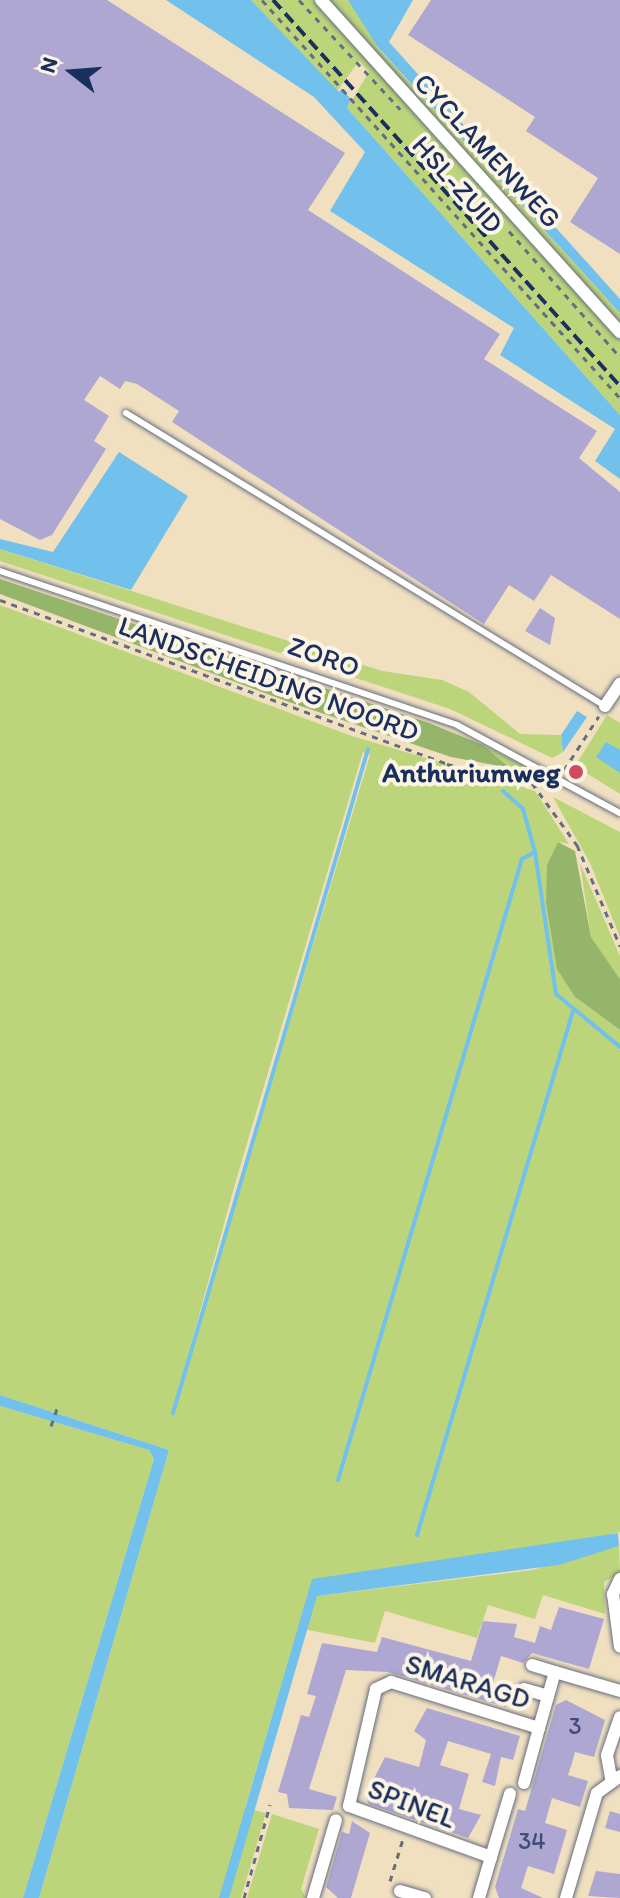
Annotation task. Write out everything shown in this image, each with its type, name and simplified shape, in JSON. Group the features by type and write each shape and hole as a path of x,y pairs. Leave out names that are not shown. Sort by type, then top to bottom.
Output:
{"street":[{"name":"CYCLAMENWEG","path":"321,0 620,332"},
{"path":"605,706 620,684"},
{"path":"620,1579 613,1594 620,1647"},
{"name":"SMARAGD","path":"532,1665 620,1691"},
{"name":"SMARAGD","path":"524,1783 555,1672"},
{"name":"SMARAGD","path":"383,1682 539,1728"},
{"name":"SPINEL","path":"383,1682 370,1705 348,1802 355,1812 491,1857"},
{"name":"SMARAGD","path":"524,1689 548,1696"},
{"path":"566,1898 597,1793 616,1777 607,1755 620,1717"},
{"path":"479,1898 510,1794"},
{"name":"SPINEL","path":"313,1898 336,1820"},
{"path":"396,1890 425,1898"}],"lane":[{"path":"126,413 605,706"},
{"name":"ZORO","path":"0,571 414,709 560,775 620,813"}],"path":[{"name":"HSL-ZUID","path":"262,0 620,398"},
{"name":"HSL-ZUID","path":"299,0 405,115"},
{"name":"HSL-ZUID","path":"506,227 620,357"},
{"name":"LANDSCHEIDING NOORD","path":"0,600 447,764 526,780 547,797 577,845 620,946"},
{"path":"547,797 605,706"},
{"path":"51,1426 58,1406"},
{"path":"244,1898 270,1805"},
{"path":"396,1890 407,1828"}],"green space":[{"path":"251,0 348,0 365,18 377,47 620,313 620,415 347,108 365,64 337,91"},
{"path":"0,549 382,671 442,680 469,692 520,734 561,735 563,752 552,758 450,709 0,561"},
{"path":"0,579 429,723 483,745 510,768 451,757 286,701 0,594"},
{"path":"0,605 349,735 535,791 569,844 558,842 575,997 620,1030 620,1532 317,1596 532,1570 619,1546 620,1573 604,1582 605,1614 543,1595 535,1619 488,1605 477,1638 385,1611 375,1643 298,1628 245,1808 266,1813 241,1898 39,1898 169,1450 0,1395","holes":["363,752 370,755 172,1414 235,1184"]},
{"path":"607,715 620,723 620,794 575,766"},
{"path":"483,745 549,778 510,768"},
{"path":"553,797 620,832 620,937 590,863"},
{"path":"558,842 575,851 591,937 620,979 620,1030 575,997 557,969 546,903 547,865"},
{"path":"580,863 620,956 620,979 591,937"},
{"path":"0,1406 149,1450 154,1459 23,1898 0,1898"},
{"path":"272,1814 319,1829 301,1889 306,1898 247,1898"}],"water":[{"path":"166,0 251,0 339,92 365,64 347,108 620,415 620,479 595,461 615,429 500,355 514,328 330,211 365,152 314,97"},
{"path":"348,0 413,0 389,42 620,299 620,313 377,46"},
{"path":"119,452 188,496 131,590 0,549 0,539 53,552"},
{"path":"577,711 587,717 563,752 561,735"},
{"path":"606,742 620,750 620,773 596,757"},
{"path":"0,1395 169,1450 39,1898 23,1898 154,1459 149,1450 0,1406"},
{"path":"618,1533 619,1546 559,1565 317,1596 229,1898 219,1898 312,1579"}],"pier":[{"path":"359,61 369,72 352,100 340,87"}],"building":[{"path":"0,0 107,0 345,153 308,210 500,334 484,359 597,431 579,458 620,492 620,619 551,575 534,601 509,585 484,624 172,422 179,411 137,384 125,381 120,389 100,376 84,400 109,416 94,441 106,449 52,535 40,540 0,519"},
{"path":"431,0 620,0 620,254 570,222 598,178 526,131 535,117 408,35"},
{"path":"540,608 555,618 550,645 525,631"},
{"path":"559,1607 604,1619 589,1669 532,1653 523,1663 501,1656 491,1690 509,1695 506,1707 388,1672 346,1670 309,1789 337,1797 333,1810 289,1808 287,1794 278,1792 301,1715 309,1717 316,1696 307,1694 322,1643 377,1652 382,1637 471,1661 483,1621 517,1624 514,1637 535,1643 540,1626 551,1630"},
{"path":"566,1700 605,1720 594,1757 575,1752 568,1775 588,1781 580,1807 552,1798 545,1823 567,1830 554,1874 528,1866 521,1888 543,1898 499,1898 495,1887 518,1809 525,1811 556,1705"},
{"path":"427,1708 520,1736 513,1760 501,1757 495,1786 482,1782 491,1754 448,1741 440,1765 469,1774 459,1809 481,1815 468,1838 369,1804 365,1796 385,1757 419,1767 426,1740 414,1731"},
{"path":"610,1811 620,1814 620,1832 605,1828"},
{"path":"352,1821 370,1833 351,1898 338,1898 326,1887 342,1832 349,1834"},
{"path":"596,1871 620,1874 620,1898 588,1896"}],"waterway":[{"path":"173,1413 368,749"},
{"path":"503,791 523,809 535,852 556,994 620,1047"},
{"path":"338,1480 522,859 535,852"},
{"path":"417,1535 573,1011"}],"railway":[{"path":"273,0 620,386"}],"place":[{"name":"Anthuriumweg","path":"576,772"}]}
